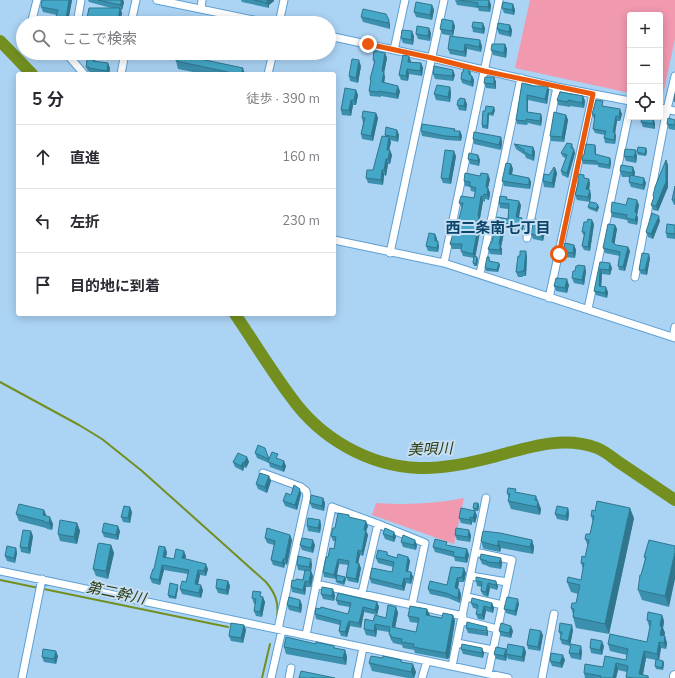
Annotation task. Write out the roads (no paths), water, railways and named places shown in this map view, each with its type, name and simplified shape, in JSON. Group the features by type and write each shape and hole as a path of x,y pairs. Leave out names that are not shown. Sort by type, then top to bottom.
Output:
{"street":[{"path":"33,16 37,0"},
{"path":"78,16 81,0"},
{"path":"133,16 136,0"},
{"path":"157,0 234,16"},
{"path":"201,9 202,0"},
{"path":"281,16 284,0"},
{"path":"394,50 404,0"},
{"path":"390,253 444,0"},
{"path":"444,263 499,0"},
{"path":"336,38 432,58 484,71 627,100"},
{"path":"74,60 82,72"},
{"path":"121,72 124,60"},
{"path":"268,72 271,60"},
{"path":"675,76 663,108 675,111"},
{"path":"480,274 521,78"},
{"path":"527,238 558,87"},
{"path":"549,298 593,94"},
{"path":"588,310 628,120"},
{"path":"635,277 661,120"},
{"path":"336,240 390,253 444,263 674,338 675,327"},
{"path":"263,473 301,487 306,491 307,496 271,678"},
{"path":"452,666 472,576 475,552 486,498"},
{"path":"306,636 332,506 425,543 412,605"},
{"path":"362,593 378,524"},
{"path":"475,552 512,560 488,674"},
{"path":"0,571 508,678"},
{"path":"472,576 507,582"},
{"path":"22,678 42,579"},
{"path":"316,584 412,605 463,618 497,629"},
{"path":"467,597 503,605"},
{"path":"542,678 554,614"},
{"path":"458,643 493,650"},
{"path":"357,677 363,648"},
{"path":"422,678 427,660"},
{"path":"289,678 291,668"}],"waterway":[{"name":"美唄川","path":"0,41 16,58"},
{"name":"美唄川","path":"18,60 30,72"},
{"name":"美唄川","path":"236,316 276,377 303,412 331,437 364,455 382,462 400,466 428,468 447,467 545,444 584,444 603,451 675,500"},
{"path":"0,382 102,439 142,471 266,582 276,598 277,616"},
{"name":"第二幹川","path":"0,580 228,627"},
{"path":"262,678 270,644"}],"district":[{"name":"西二条南七丁目","path":"498,228"}]}
